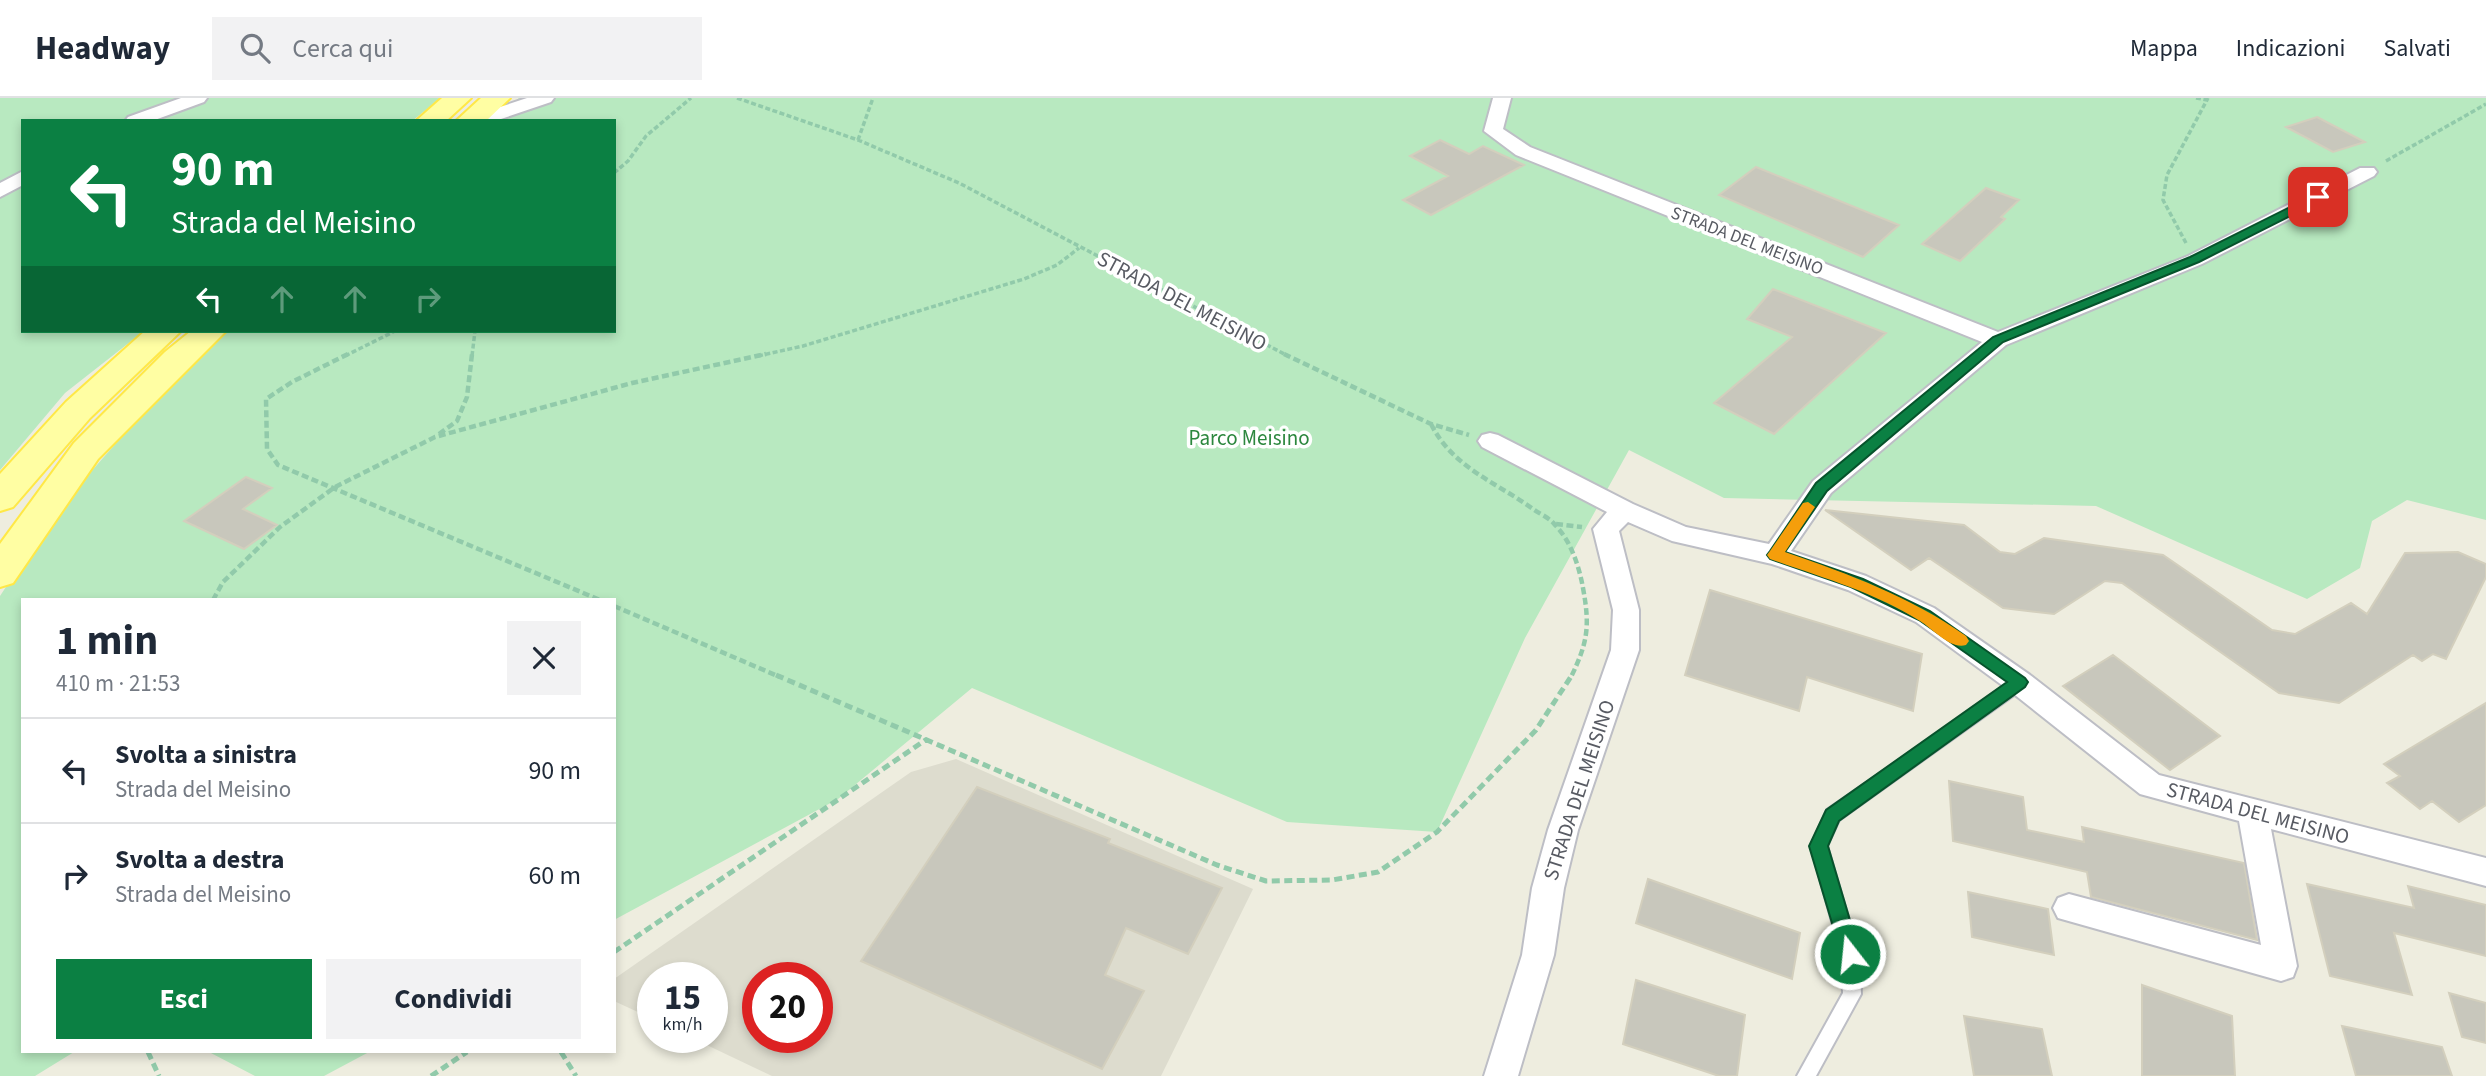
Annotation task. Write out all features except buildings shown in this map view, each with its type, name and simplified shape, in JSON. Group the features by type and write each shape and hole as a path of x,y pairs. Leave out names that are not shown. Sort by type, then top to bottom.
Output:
{"main road":[{"path":"432,119 458,98"},
{"path":"471,119 497,98"},
{"path":"0,498 38,453 127,361 162,333"},
{"path":"0,573 86,451 177,359 208,333"}],"street":[{"path":"140,119 198,98"},
{"path":"482,119 545,98"},
{"name":"STRADA DEL MEISINO","path":"1502,98 1493,131 1523,151 1998,340"},
{"path":"1775,555 1822,487 1998,340 2195,260 2367,172"},
{"path":"0,191 21,178"},
{"name":"STRADA DEL MEISINO","path":"1490,441 1624,510 1681,535 1775,555 1857,583 1925,615 2020,682 2150,785 2486,873"},
{"name":"STRADA DEL MEISINO","path":"1501,1076 1538,955 1548,888 1563,830 1625,650 1626,610 1606,529 1624,510"},
{"path":"2068,908 2281,966 2253,812"}],"lane":[{"path":"1806,1076 1852,994 1850,954 1819,846 1833,816 2020,682"}],"path":[{"path":"616,171 628,161 646,136 691,98"},
{"name":"STRADA DEL MEISINO","path":"737,98 858,140 971,188 1282,353 1431,424 1490,441"},
{"path":"858,140 873,98"},
{"path":"2195,260 2162,200 2167,175 2208,99 2196,98"},
{"path":"2367,172 2486,104"},
{"path":"435,437 632,383 803,346 1024,279 1057,264 1079,247"},
{"path":"390,333 292,382 266,399 267,449 278,465 595,598"},
{"path":"214,598 223,582 280,527 335,487 435,437 457,421 467,397 475,333"},
{"path":"616,607 928,738 1217,865 1266,881 1332,880 1378,872 1437,832 1536,730 1565,688 1584,651 1589,623 1572,547 1555,524 1461,464 1439,440 1431,424"},
{"path":"616,950 928,738"},
{"path":"148,1053 159,1076"},
{"path":"431,1076 466,1053"},
{"path":"562,1053 576,1076"}],"shaded area":[{"path":"956,759 1253,889 1161,1076 772,1076 724,1053 728,1053 728,962 638,962 911,772"},
{"path":"637,963 637,1012 616,1002 616,978"}],"green space":[{"path":"0,98 441,98 415,119 21,119 21,333 141,333 65,393 0,470"},
{"name":"Parco Meisino","path":"519,98 2486,98 2486,520 2407,500 2372,521 2360,568 2307,599 2096,506 1724,498 1629,450 1525,638 1437,832 1287,822 972,688 838,799 616,919 616,598 21,598 21,1053 72,1053 35,1076 0,1076 0,596 54,514 194,354 221,333 616,333 616,119 493,119"},
{"path":"211,1053 367,1053 324,1076 255,1076"}],"slow traffic":[{"path":"1808,507 1775,555 1857,583 1925,615 1960,641"}],"route":[{"path":"1850,954 1819,846 1833,816 2020,682 1925,615 1857,583 1775,555 1822,487 1970,360 1998,340 2195,260 2318,197"}]}
